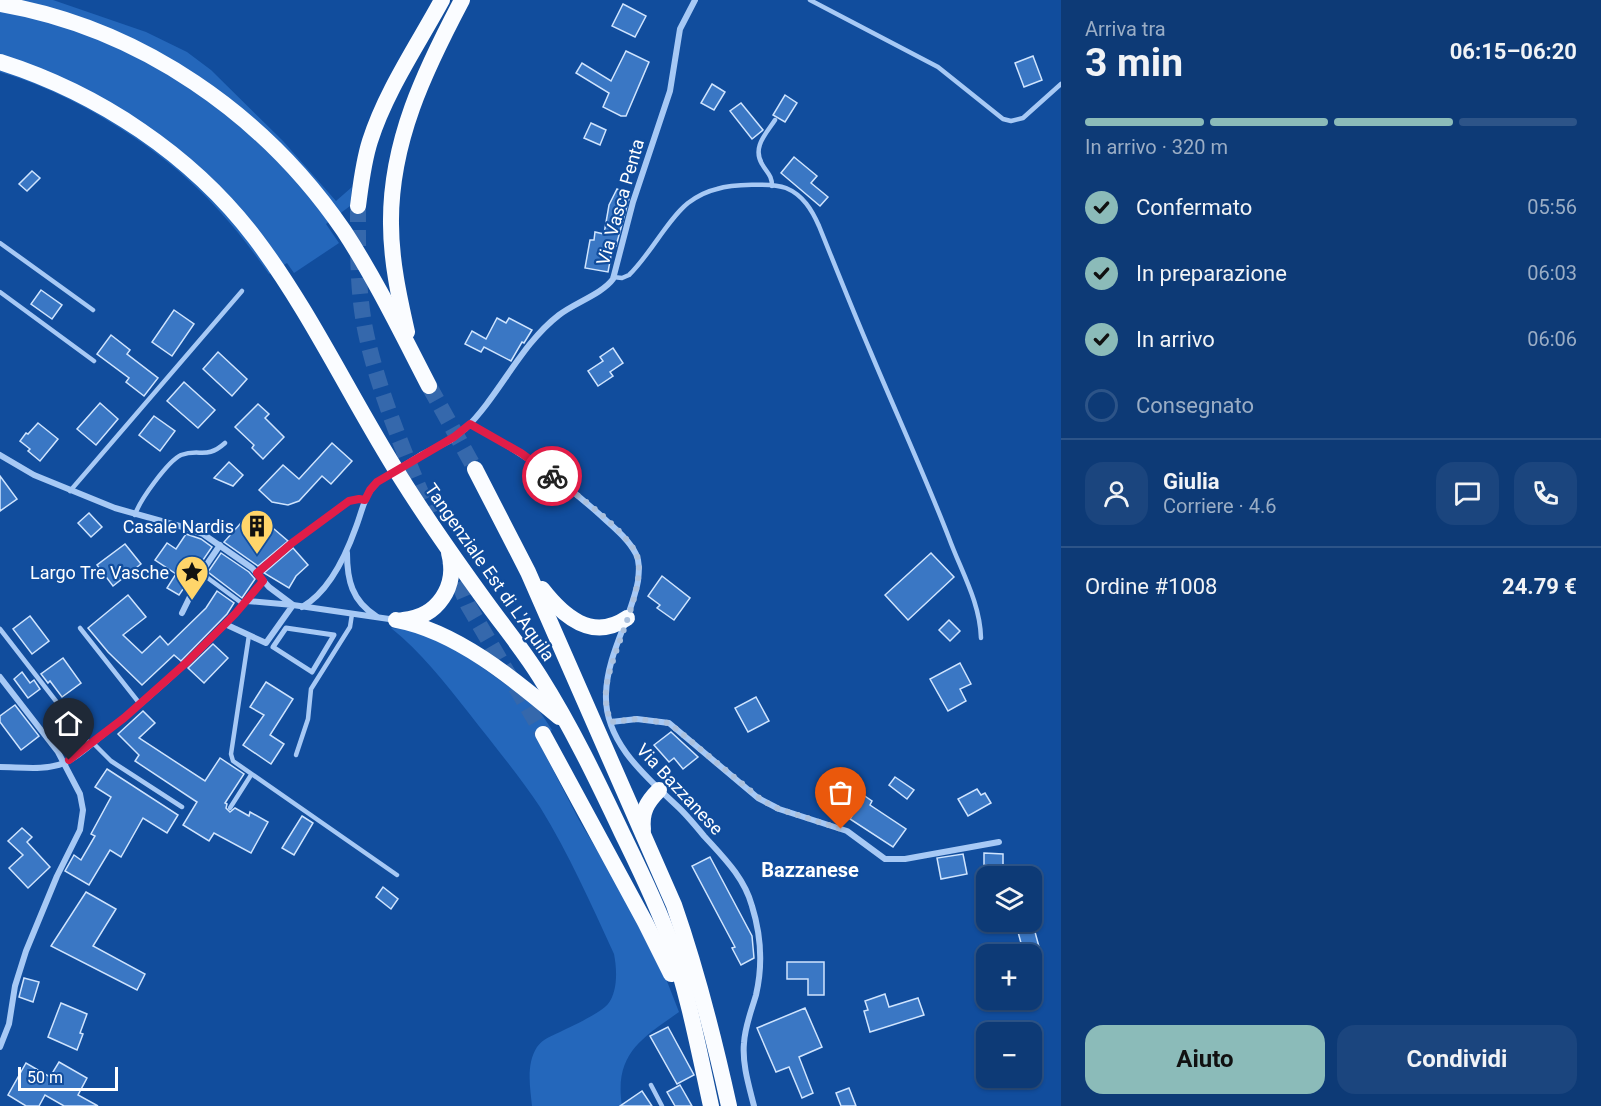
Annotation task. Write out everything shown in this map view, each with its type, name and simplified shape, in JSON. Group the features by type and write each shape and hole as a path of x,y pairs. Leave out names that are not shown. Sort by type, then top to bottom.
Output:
{"highway":[{"path":"358,206 362,168 376,123 401,71 442,0"},
{"path":"411,351 398,292 392,249 392,200 398,159 415,97 432,57 462,0"},
{"path":"0,4 95,30 146,53 192,80 223,102 283,156 333,216 361,259 429,386"},
{"name":"Tangenziale Est di L'Aquila","path":"0,62 61,85 105,108 138,129 202,180 253,235 277,268 396,470 448,549 537,673 569,726 648,888 669,939 693,1022 711,1106"},
{"name":"Tangenziale Est di L'Aquila","path":"475,469 528,572 674,905 691,953 706,1007 729,1106"},
{"path":"396,620 410,620 423,615 444,597 450,585 452,573 448,549"},
{"path":"528,572 561,610 582,624 591,627 609,626 627,618"},
{"path":"396,620 428,629 492,664 515,680 569,726"},
{"path":"543,734 645,922 693,1022"},
{"path":"644,837 642,818 644,809 659,790"}],"street":[{"name":"Via Vasca Penta","path":"302,607 307,605 327,584 347,549 372,487 454,437 470,424 547,326 568,309 607,285 614,277 633,202 670,91 680,29 695,0"},
{"name":"Via Bazzanese","path":"470,424 521,453 565,485 606,520 631,546 638,561 639,575 606,686 606,706 627,755 659,790 680,808 728,863 743,884 751,903 759,932 760,958 757,990 746,1028 744,1052 754,1106"},
{"path":"0,455 34,475 70,491 135,515 196,531 220,545 257,573 263,581 293,605"},
{"path":"182,613 201,573 220,545"},
{"path":"347,549 347,575 354,594 363,607 379,618"},
{"path":"0,767 50,766 63,763 91,744 140,704 225,624 263,581"},
{"path":"245,603 293,605 396,620"},
{"path":"225,624 267,644 280,630 293,605"},
{"path":"272,641 273,647 312,672 334,635 286,628 280,630"},
{"path":"324,652 331,656"},
{"path":"0,677 55,748 82,799 84,810 82,823 28,945 15,986 9,1024 0,1047"},
{"path":"611,722 637,719 669,723 758,798 774,807 847,831 888,860 905,860 999,842"}],"lane":[{"path":"810,0 938,67 1005,120 1016,121 1023,118 1061,84"},
{"path":"772,186 771,176 761,162 758,149 760,142 775,120"},
{"path":"614,277 623,278 632,272 681,210 692,201 723,187 772,186 784,188 795,193 807,204 816,218 870,352 926,477 957,559 975,598 981,638"},
{"path":"0,243 93,310"},
{"path":"70,491 242,291"},
{"path":"0,292 94,361"},
{"path":"135,515 146,493 176,459 185,454 209,453 225,443"},
{"path":"257,573 292,543 349,501 365,500"},
{"path":"201,573 245,603"},
{"path":"296,755 308,719 310,689 350,627 352,614"},
{"path":"80,628 140,704"},
{"path":"0,630 91,744 111,761 182,807"},
{"path":"249,635 231,756 234,762 397,875"},
{"path":"230,808 251,775"},
{"path":"651,1085 662,1106"}],"shaded area":[{"path":"0,0 53,0 146,32 187,52 211,70 283,141 336,201 352,187 350,206 326,224 339,243 294,273 287,263 269,274 218,209 179,171 156,153 106,119 52,91 0,72"},
{"path":"391,628 413,630 458,650 537,707 552,730 536,737 579,820 641,924 656,953 679,1012 642,1040 626,1061 622,1073 622,1106 532,1106 530,1068 537,1047 547,1038 592,1016 608,1004 615,986 614,954 570,861 540,807 441,679 422,657"}],"building":[{"path":"623,4 646,16 635,37 612,26"},
{"path":"626,51 649,62 626,116 621,116 603,107 609,93 576,73 582,63 611,81"},
{"path":"1033,56 1042,80 1024,87 1015,63"},
{"path":"712,84 725,92 714,110 701,103"},
{"path":"785,95 797,103 785,122 773,115"},
{"path":"741,103 763,130 752,139 730,111"},
{"path":"591,123 606,130 600,145 584,138"},
{"path":"794,157 817,176 811,183 828,197 820,206 781,173"},
{"path":"32,171 40,178 27,191 19,184"},
{"path":"617,189 630,195 616,246 613,245 608,272 585,268 590,240 594,240 595,232 604,234 609,205"},
{"path":"41,290 62,305 52,319 31,304"},
{"path":"174,310 194,324 172,356 152,342"},
{"path":"497,318 506,323 509,318 532,330 511,361 484,347 481,352 465,344 472,331 486,339"},
{"path":"111,335 130,350 127,354 158,378 144,396 126,382 129,378 97,354"},
{"path":"613,348 623,363 610,372 613,376 598,386 588,371 603,361 600,357"},
{"path":"218,352 247,379 232,396 203,369"},
{"path":"184,382 215,410 198,428 167,401"},
{"path":"100,403 118,419 96,445 77,429"},
{"path":"258,404 269,414 265,418 284,437 263,459 252,448 254,445 235,427"},
{"path":"154,416 175,431 160,451 139,435"},
{"path":"38,423 58,439 40,461 20,441"},
{"path":"332,443 352,461 331,484 322,476 299,501 288,505 272,502 259,490 283,465 299,479"},
{"path":"229,462 243,475 233,486 214,478"},
{"path":"0,476 17,499 0,511"},
{"path":"89,513 102,527 91,537 78,523"},
{"name":"Casale Nardis","path":"248,515 263,528 267,523 288,541 258,566 224,542"},
{"path":"186,534 201,539 212,547 179,595 167,588 176,574 155,560 167,543 176,549"},
{"path":"125,544 141,564 113,586 97,565"},
{"path":"293,548 308,565 296,576 289,588 264,573"},
{"path":"221,553 249,572 255,579 242,598 208,572"},
{"path":"931,553 954,577 908,620 885,595"},
{"path":"662,576 690,598 674,620 657,608 660,605 648,596"},
{"path":"217,591 234,603 227,614 181,661 174,655 142,685 108,652 88,628 128,595 146,617 123,635 142,653 160,636 168,645 206,608"},
{"path":"30,616 49,641 32,654 13,629"},
{"path":"949,620 960,631 950,641 939,630"},
{"path":"213,644 228,658 204,683 188,668"},
{"path":"63,658 81,683 62,697 50,681 48,683 41,674"},
{"path":"960,663 971,684 960,689 966,701 948,711 930,679"},
{"path":"22,672 30,683 34,680 40,689 28,698 14,679"},
{"path":"266,682 293,699 270,735 284,744 271,764 243,745 264,715 250,707"},
{"path":"756,697 769,721 748,732 735,708"},
{"path":"15,705 39,736 21,750 0,722 0,716"},
{"path":"143,711 155,723 139,738 205,781 220,758 244,774 225,803 230,812 235,808 249,816 250,812 268,822 251,853 214,833 209,841 183,825 197,802 135,761 139,755 118,734"},
{"path":"62,716 82,742 73,749 53,724"},
{"path":"671,732 698,757 683,769 674,758 669,762 654,745"},
{"path":"107,769 178,815 167,833 143,818 121,857 110,850 89,885 65,871 74,855 81,860 95,836 91,834 111,797 95,787"},
{"path":"895,777 914,790 907,799 889,785"},
{"path":"977,789 981,795 985,793 991,803 968,816 958,799"},
{"path":"859,792 872,801 870,805 906,829 893,847 850,819 857,807 851,803"},
{"path":"302,816 313,823 294,855 282,848"},
{"path":"22,828 32,837 27,842 50,867 28,888 9,868 23,855 8,841"},
{"path":"984,853 1003,854 1003,865 984,865"},
{"path":"963,854 967,874 941,879 937,858"},
{"path":"710,857 752,936 754,958 741,965 732,948 735,947 692,866"},
{"path":"383,887 398,899 391,909 376,897"},
{"path":"86,892 116,909 93,946 145,974 137,990 51,946"},
{"path":"1018,932 1035,932 1038,944 1021,944"},
{"path":"787,962 824,962 824,995 808,995 808,979 787,979"},
{"path":"24,978 39,982 33,1002 19,997"},
{"path":"885,994 889,1007 918,998 924,1015 870,1032 864,1011 868,1010 865,1001"},
{"path":"61,1003 87,1014 77,1050 48,1037"},
{"path":"805,1008 822,1047 799,1057 813,1093 802,1098 789,1067 776,1072 757,1028"},
{"path":"668,1027 694,1075 677,1084 650,1036"},
{"path":"59,1062 87,1078 78,1095 98,1106 64,1106 45,1095 39,1106 26,1106 8,1095 26,1063 50,1077"},
{"path":"680,1085 692,1106 675,1106 667,1092"},
{"path":"849,1088 856,1106 841,1106 836,1093"},
{"path":"642,1091 652,1106 620,1106"}],"tunnel":[{"path":"358,206 360,289 372,360 403,450 430,514"},
{"path":"429,386 475,469"},
{"path":"449,560 468,605 543,734"}],"way so far":[{"path":"552,476 579,496 614,528 631,546 638,561 639,575 636,591 606,686 606,706 611,722 637,719 669,723 753,795 779,809 841,829"}],"place":[{"name":"Casale Nardis","path":"257,555"},
{"name":"Largo Tre Vasche","path":"192,601"}],"district":[{"name":"Bazzanese","path":"810,870"}],"route":[{"path":"69,760 124,718 187,662 263,581 257,573 280,552 349,501 365,500 377,482 446,442 470,424 521,453 552,476"}]}
